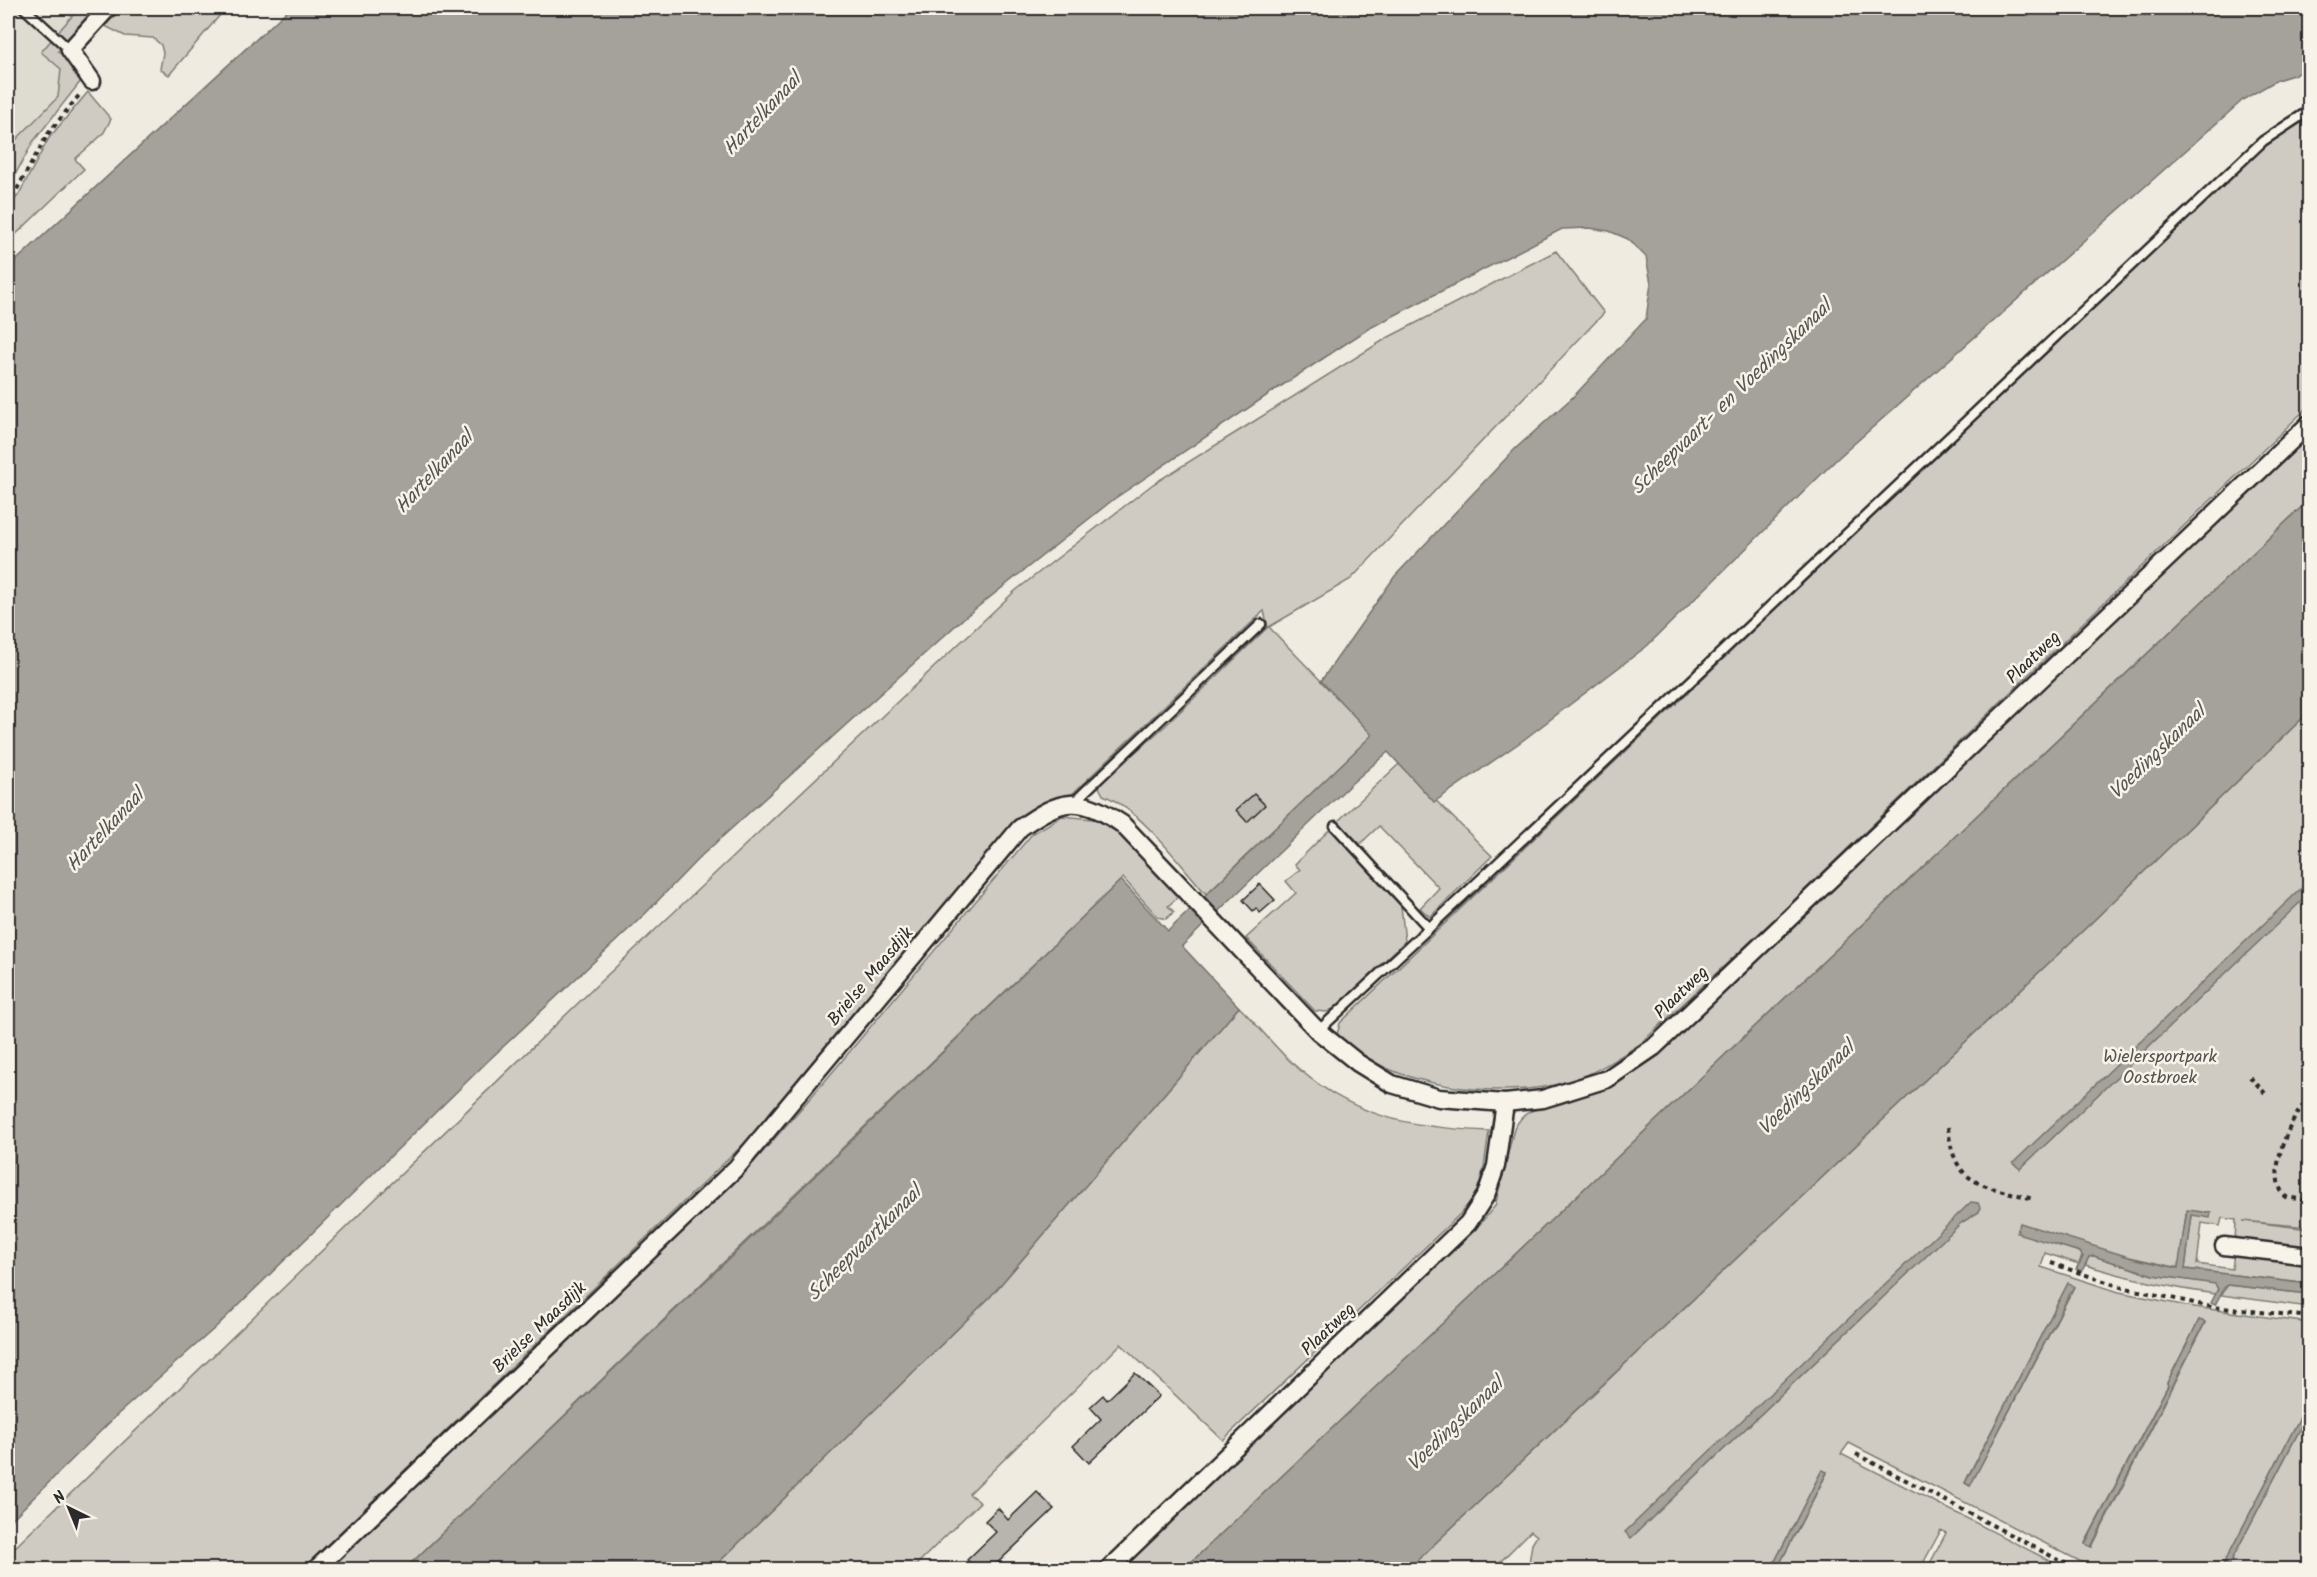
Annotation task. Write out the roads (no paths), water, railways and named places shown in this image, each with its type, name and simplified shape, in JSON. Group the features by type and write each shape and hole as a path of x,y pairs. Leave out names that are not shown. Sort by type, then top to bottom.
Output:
{"street":[{"path":"92,81 70,50 108,8"},
{"name":"Plaatweg","path":"1108,1569 1468,1223 1486,1195 1496,1166 1505,1102 1543,1099 1607,1079 1654,1047 2310,423"},
{"path":"1074,803 1100,809 1122,824 1318,1031 1358,1063 1392,1084 1439,1098 1505,1102"},
{"name":"Brielse Maasdijk","path":"315,1569 737,1167 1020,828 1046,810 1074,803"},
{"path":"2224,1246 2310,1256"}],"lane":[{"path":"24,8 70,50"},
{"path":"1318,1031 2263,141 2310,110"},
{"path":"1074,803 1261,624"},
{"path":"1335,826 1429,928"}],"water":[{"path":"290,8 2309,8 2309,70 2277,80 2244,99 1838,458 1647,646 1522,741 1434,802 1388,752 1352,783 1182,946 1239,1007 990,1297 712,1569 405,1569 1121,880 1168,931 1372,735 1321,681 1395,576 1515,449 1574,396 1646,319 1651,283 1646,257 1628,239 1609,231 1589,228 1562,229 1368,329 1114,499 965,617 700,857 645,914 490,1059 215,1328 118,1414 8,1523 8,268"},
{"name":"Voedingskanaal","path":"2309,500 2309,712 2091,923 1408,1569 1184,1569"},
{"path":"2309,881 2309,894 2020,1169 2013,1163"},
{"path":"1971,1202 1978,1203 1979,1212 1961,1223 1631,1538 1625,1532"},
{"path":"2187,1210 2211,1213 2210,1218 2192,1215 2185,1269 2309,1284 2309,1294 2228,1285 2215,1305 2211,1303 2218,1289 2215,1284 2153,1275 2094,1256 2089,1257 2082,1271 2076,1269 2083,1257 2080,1252 2017,1233 2020,1223 2132,1258 2178,1268"},
{"path":"2068,1283 2074,1286 1970,1486 1965,1483"},
{"path":"2199,1320 2205,1322 2091,1547 2085,1544 2168,1386 2167,1383"},
{"path":"2309,1400 2309,1412 2227,1569 2221,1569"},
{"path":"1822,1470 1827,1472 1777,1569 1771,1569"}],"water label":[{"name":"Hartelkanaal","path":"763,115"},
{"name":"Scheepvaart- en Voedingskanaal","path":"1732,398"},
{"name":"Hartelkanaal","path":"435,473"},
{"name":"Hartelkanaal","path":"106,831"},
{"name":"Scheepvaartkanaal","path":"865,1244"}],"park label":[{"name":"Wielersportpark Oostbroek","path":"2160,1067"}]}
